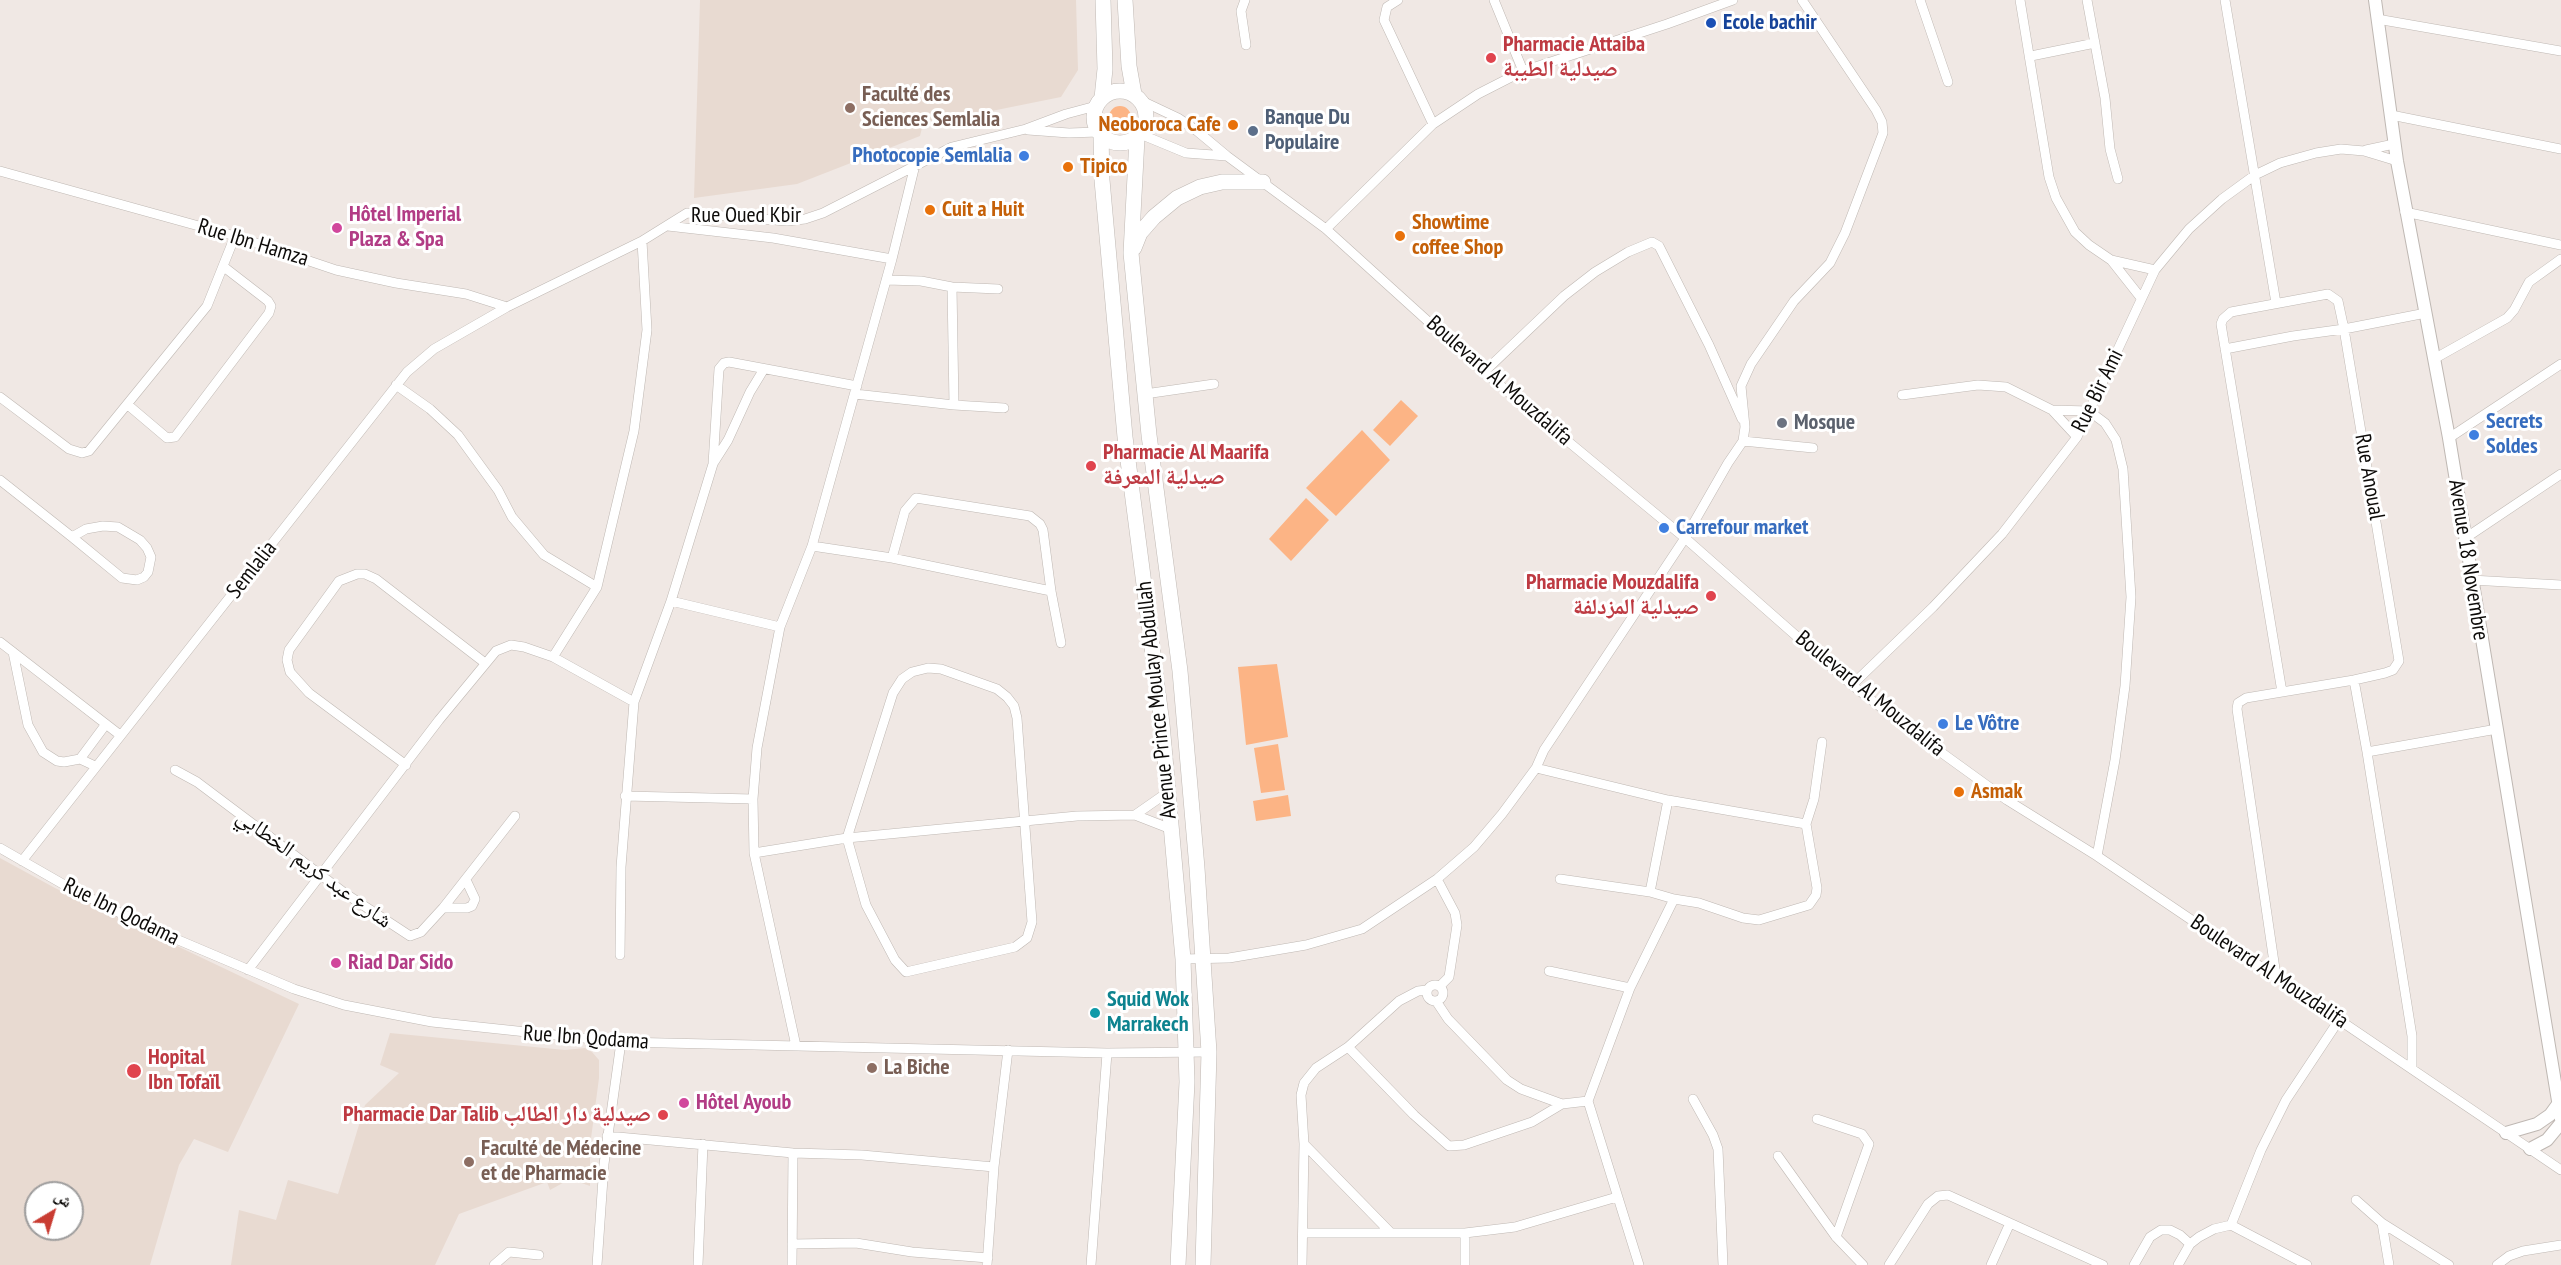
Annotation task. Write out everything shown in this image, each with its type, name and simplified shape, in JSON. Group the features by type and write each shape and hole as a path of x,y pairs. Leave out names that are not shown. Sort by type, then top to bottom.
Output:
{"main road":[{"path":"1103,0 1105,69 1094,119 1100,134 1107,140 1123,143 1139,136 1147,118 1138,97 1130,66 1125,0"},
{"path":"1099,102 1117,90 1138,97"},
{"name":"Avenue Prince Moulay Abdullah","path":"1100,134 1124,427 1162,724 1183,959 1187,1052 1178,1265"},
{"name":"Avenue Prince Moulay Abdullah","path":"1139,136 1131,253 1145,394 1181,682 1197,868 1209,1053 1203,1265"},
{"path":"1131,253 1140,233 1154,217 1178,198 1200,187 1222,182 1263,182"}],"street":[{"path":"1245,0 1241,11 1246,45"},
{"path":"1398,0 1387,8 1384,20 1433,124"},
{"path":"1494,0 1523,71"},
{"path":"1326,229 1433,124 1478,94 1523,71 1733,0"},
{"path":"1183,959 1229,958 1306,945 1362,928 1437,879 1474,847 1536,768 1544,750 1685,538 1743,441 1745,426 1742,386 1751,364 1794,301 1830,263 1845,233 1883,133 1882,122 1876,110 1802,0"},
{"path":"1920,0 1948,82"},
{"path":"2020,0 2031,56 2049,177 2056,198 2075,232 2111,260 2141,298"},
{"path":"2087,0 2105,98 2110,150 2118,179"},
{"path":"2224,0 2276,303 2231,312 2226,315 2222,324 2282,692"},
{"name":"Avenue 18 Novembre","path":"2375,0 2405,212 2449,438 2561,1121"},
{"path":"2377,19 2561,51"},
{"path":"2031,56 2096,43"},
{"name":"Boulevard Al Mouzdalifa","path":"1138,97 1178,118 1326,229 1485,372 1685,538 1852,685 2007,800 2097,856 2561,1170"},
{"name":"Rue Oued Kbir","path":"507,307 642,240 687,213 787,221 805,219 823,213 952,147 1026,129 1099,102"},
{"path":"2391,115 2561,149"},
{"name":"Rue Oued Kbir","path":"1026,129 1100,134"},
{"path":"1139,136 1186,153 1227,156"},
{"name":"Rue Bir Ami","path":"2364,151 2394,144"},
{"name":"Rue Bir Ami","path":"1852,685 1933,607 2002,534 2077,437 2155,270 2189,229 2222,199 2254,175 2280,163 2341,149 2364,151 2397,161"},
{"path":"796,1046 754,853 753,800 757,748 780,627 812,546 892,259 915,165"},
{"name":"Rue Ibn Hamza","path":"0,171 236,236 336,270 407,285 466,294 507,307"},
{"path":"2405,212 2561,245"},
{"path":"668,226 773,238 892,259"},
{"path":"0,397 69,449 82,453 89,451 207,306 236,236"},
{"path":"553,657 597,587 634,431 647,330 642,240"},
{"path":"1485,372 1564,296 1595,272 1628,252 1652,242 1659,246 1704,334 1745,426"},
{"path":"2434,359 2507,318 2514,310 2529,282 2561,259"},
{"path":"2111,260 2155,270"},
{"path":"128,405 167,438 175,437 269,314 271,306 268,302 224,267"},
{"path":"886,280 921,281 951,287 998,289"},
{"path":"951,287 954,405"},
{"name":"Rue Anoual","path":"2276,303 2328,294 2338,301 2344,329 2400,654 2399,661 2393,670 2354,680"},
{"name":"Semlalia","path":"22,861 407,372 434,349 507,307"},
{"path":"2225,349 2426,313"},
{"path":"713,464 719,369 724,363 729,362 856,390 954,405 1004,408"},
{"path":"2449,438 2561,364"},
{"path":"621,955 621,867 634,702 671,601 713,464 764,369"},
{"path":"1145,394 1214,384"},
{"path":"396,385 430,409 458,435 498,490 512,516 544,555 597,587"},
{"path":"1902,395 1994,385 2020,392 2052,410 2077,437"},
{"path":"2052,410 2090,411 2105,423 2116,440 2123,469 2131,597 2125,686 2115,760 2097,856"},
{"path":"1743,441 1813,448"},
{"path":"2464,539 2561,474"},
{"path":"0,480 122,578 137,580 144,578 148,572 151,557 140,540 118,527 103,526 86,529 72,537"},
{"path":"892,558 905,511 916,498 1030,516 1040,524 1043,531 1061,643"},
{"path":"812,546 892,558 1051,591"},
{"path":"406,765 309,693 290,672 287,660 289,650 339,581 357,574 365,574 376,579 485,663"},
{"path":"2471,580 2561,584"},
{"path":"671,601 780,627"},
{"path":"0,642 120,735"},
{"path":"248,970 496,651 511,645 553,657 634,702"},
{"path":"13,652 28,725 36,743 50,758 57,761 80,759 96,766"},
{"path":"928,668 941,669 997,689 1007,697 1014,706 1017,718 1032,922 1027,938 1015,947 906,972 895,960 866,905 847,838 894,693 902,679 912,672 928,668"},
{"path":"2276,976 2237,709 2241,700 2354,680 2412,1036 2412,1069"},
{"path":"80,759 106,724"},
{"path":"2367,752 2497,729"},
{"path":"1560,879 1650,892 1699,903 1743,918 1760,920 1809,905 1816,895 1816,888 1806,824 1814,799 1822,742"},
{"path":"1536,768 1668,800 1806,824"},
{"name":"شارع عبد كريم الخطابي","path":"175,770 197,782 320,875 410,936 420,932 443,908 515,816"},
{"path":"1135,815 1168,792"},
{"path":"626,796 753,800"},
{"path":"1650,892 1668,800"},
{"path":"754,853 847,838 1025,820 1135,815 1171,829"},
{"name":"Rue Ibn Qodama","path":"0,848 150,928 248,970 294,989 344,1005 394,1015 485,1029 621,1042 1107,1053 1209,1053"},
{"path":"1437,879 1455,913 1457,925 1449,977 1440,986"},
{"path":"443,908 472,906 475,900 466,880"},
{"path":"1639,1265 1588,1101 1630,988 1674,899"},
{"path":"1549,971 1630,988"},
{"path":"1302,1265 1304,1144 1301,1095 1304,1083 1316,1068 1348,1047 1399,1001 1418,991 1427,990 1432,985 1440,986"},
{"path":"1436,1001 1443,995 1440,986"},
{"path":"1427,990 1429,998 1436,1001 1448,1019 1507,1080 1521,1089 1562,1104"},
{"path":"2231,1225 2261,1150 2286,1100 2339,1020"},
{"path":"597,1265 607,1136 621,1042"},
{"path":"1348,1047 1414,1115 1449,1146 1464,1145 1532,1122 1562,1104 1588,1101"},
{"path":"792,1244 856,1243 988,1262 994,1167 1008,1050"},
{"path":"1091,1265 1107,1053"},
{"path":"1693,1099 1718,1149 1723,1265"},
{"path":"2506,1133 2537,1124 2550,1115 2558,1104"},
{"path":"1817,1119 1862,1134 1869,1144 1836,1237"},
{"path":"2530,1149 2547,1140 2561,1121"},
{"path":"607,1136 793,1153 862,1155 994,1167"},
{"path":"698,1265 703,1144"},
{"path":"1304,1144 1391,1233"},
{"path":"792,1265 793,1153"},
{"path":"1778,1156 1836,1237 1863,1265"},
{"path":"1889,1265 1928,1204 1938,1196 1948,1195 2103,1265"},
{"path":"1303,1233 1465,1233 1515,1227 1617,1197"},
{"path":"2356,1200 2382,1223 2449,1265"},
{"path":"1991,1265 2010,1223"},
{"path":"2382,1223 2389,1265"},
{"path":"2178,1265 2190,1244 2214,1229 2231,1225 2307,1265"},
{"path":"2134,1265 2150,1237 2160,1230 2170,1230 2190,1244"},
{"path":"1465,1233 1466,1265"},
{"path":"2497,1265 2509,1256 2523,1251 2561,1245"},
{"path":"494,1265 510,1252 539,1255"}],"shaded area":[{"name":"Faculté des Sciences Semlalia","path":"700,0 1076,0 1078,70 1061,97 947,120 922,128 920,136 797,184 694,198"},
{"path":"1120,106 1128,109 1131,117 1128,125 1120,128 1112,125 1109,117 1112,109"},
{"path":"1401,400 1418,416 1390,446 1373,430"},
{"path":"1362,430 1390,460 1336,516 1306,488"},
{"path":"1306,498 1329,520 1291,561 1269,539"},
{"path":"1277,664 1288,737 1246,745 1238,667"},
{"path":"1278,744 1285,790 1261,793 1254,748"},
{"path":"1288,795 1291,816 1256,821 1253,801"},
{"name":"Hopital Ibn Tofaïl","path":"0,858 55,888 299,1004 228,1152 194,1139 179,1165 150,1265 0,1265"},
{"name":"Faculté de Médecine et de Pharmacie","path":"390,1033 565,1050 585,1048 592,1052 599,1060 599,1078 590,1146 590,1186 570,1179 550,1190 547,1182 459,1214 435,1265 231,1265 239,1210 276,1220 288,1180 338,1194 365,1105 399,1073 380,1065"}],"place":[{"name":"Ecole bachir","path":"1711,23"},
{"name":"Pharmacie Attaiba صيدلية الطيبة","path":"1491,58"},
{"name":"Faculté des Sciences Semlalia","path":"850,108"},
{"name":"Neoboroca Cafe","path":"1233,125"},
{"name":"Banque Du Populaire","path":"1253,131"},
{"name":"Photocopie Semlalia","path":"1024,156"},
{"name":"Tipico","path":"1068,167"},
{"name":"Cuit a Huit","path":"930,210"},
{"name":"Hôtel Imperial Plaza & Spa","path":"337,228"},
{"name":"Showtime coffee Shop","path":"1400,236"},
{"name":"Mosque","path":"1782,423"},
{"name":"Secrets Soldes","path":"2474,435"},
{"name":"Pharmacie Al Maarifa صيدلية المعرفة","path":"1091,466"},
{"name":"Carrefour market","path":"1664,528"},
{"name":"Pharmacie Mouzdalifa صيدلية المزدلفة","path":"1711,596"},
{"name":"Le Vôtre","path":"1943,724"},
{"name":"Asmak","path":"1959,792"},
{"name":"Riad Dar Sido","path":"336,963"},
{"name":"Squid Wok Marrakech","path":"1095,1013"},
{"name":"La Biche","path":"872,1068"},
{"name":"Hopital Ibn Tofaïl","path":"134,1071"},
{"name":"Hôtel Ayoub","path":"684,1103"},
{"name":"Pharmacie Dar Talib صيدلية دار الطالب","path":"663,1115"},
{"name":"Faculté de Médecine et de Pharmacie","path":"469,1162"}]}
